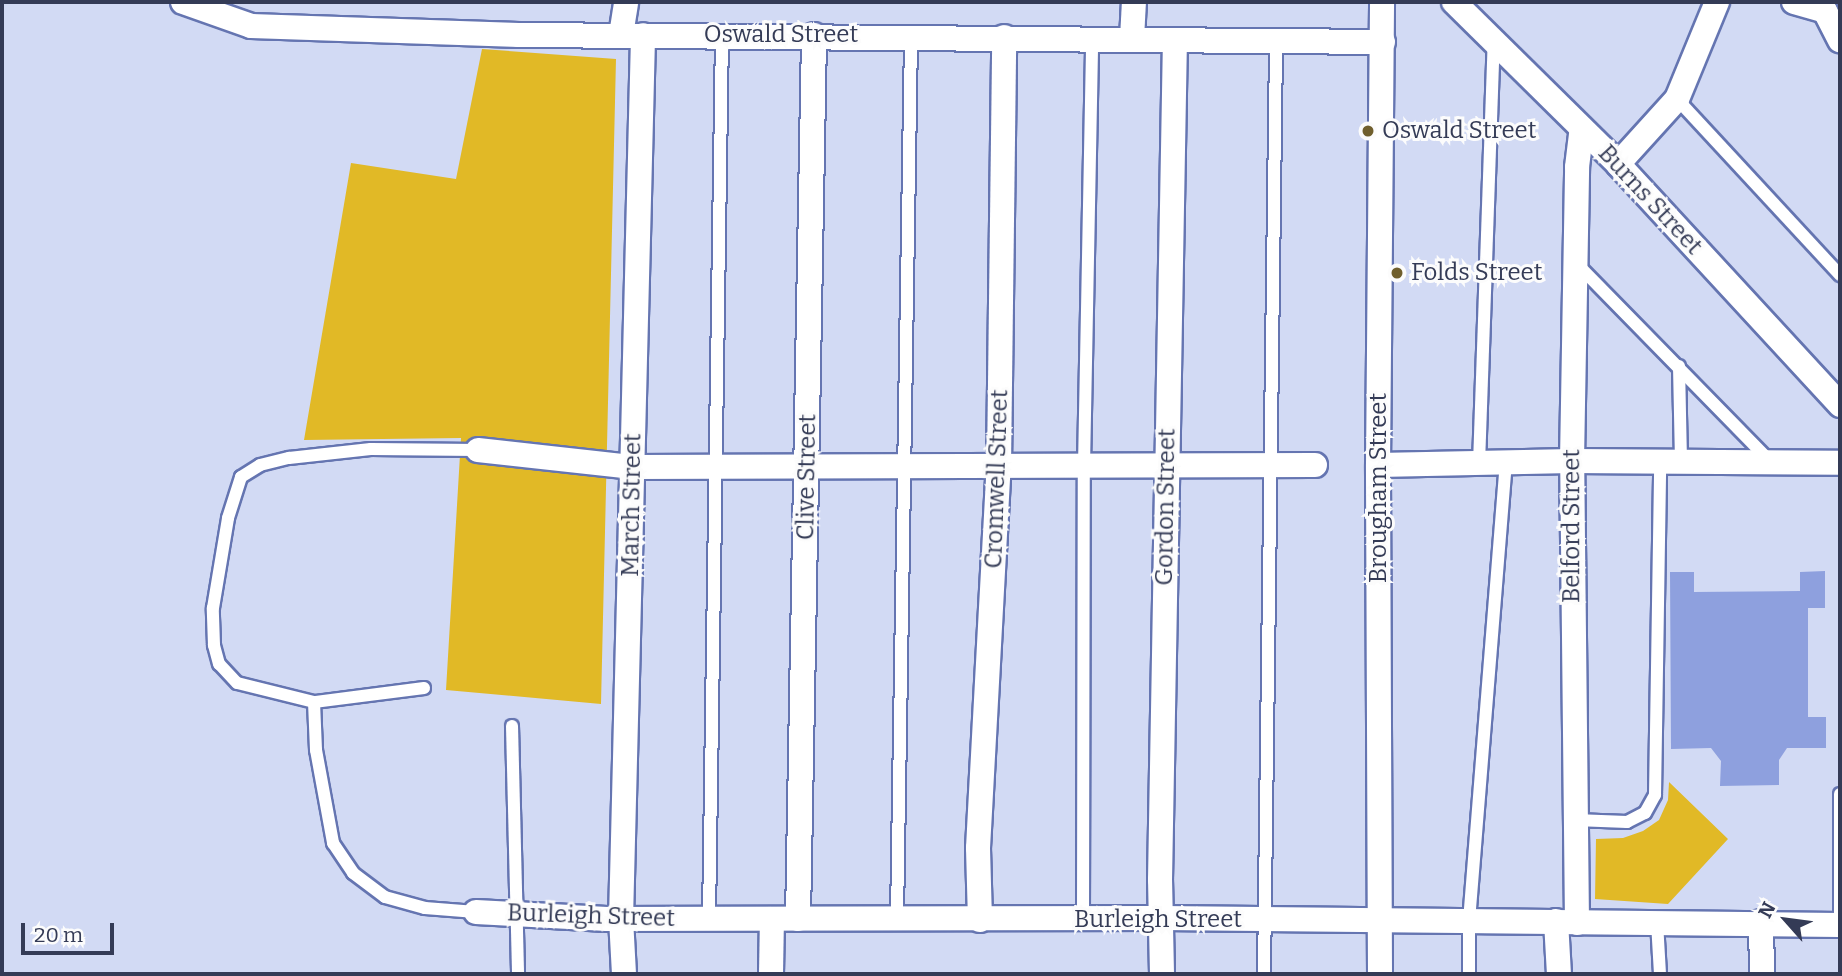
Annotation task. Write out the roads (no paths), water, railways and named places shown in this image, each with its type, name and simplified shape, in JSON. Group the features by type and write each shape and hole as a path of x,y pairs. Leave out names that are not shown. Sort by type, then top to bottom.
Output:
{"street":[{"name":"Oswald Street","path":"183,2 251,26 632,35 1383,43"},
{"name":"March Street","path":"624,974 621,919 633,467 632,35 626,2"},
{"path":"1132,39 1134,2"},
{"name":"Brougham Street","path":"1380,974 1378,465 1382,2"},
{"name":"Burns Street","path":"1454,2 1618,164 1840,405"},
{"path":"1618,164 1677,99 1717,2"},
{"path":"1794,2 1825,10 1840,40"},
{"name":"Clive Street","path":"798,919 814,35"},
{"name":"Cromwell Street","path":"980,920 978,848 999,466 1004,37"},
{"name":"Gordon Street","path":"1162,974 1175,40"},
{"name":"Belford Street","path":"1559,974 1567,922 1575,820 1572,461 1577,167 1582,129"},
{"path":"478,450 633,467 1315,465"},
{"path":"1378,465 1572,461 1840,463"},
{"name":"Burleigh Street","path":"476,912 621,919 1162,918 1761,922 1840,925"},
{"path":"771,974 772,919"},
{"path":"1761,922 1762,974"}],"lane":[{"path":"709,919 722,35"},
{"path":"897,919 911,36"},
{"path":"1083,920 1084,466 1092,39"},
{"path":"1264,974 1262,920 1276,41"},
{"path":"1479,464 1494,42"},
{"path":"1677,99 1840,275"},
{"path":"1576,262 1771,463"},
{"path":"1575,820 1628,822 1645,813 1656,795 1670,463 1679,366"},
{"path":"424,688 314,702 237,683 219,664 214,645 213,608 228,518 242,477 260,465 289,458 371,449 478,450"},
{"path":"1469,974 1469,921 1506,464"},
{"path":"314,702 316,750 332,843 353,873 385,897 425,908 476,912"},
{"path":"512,726 518,974"},
{"path":"1840,794 1840,925"},
{"path":"1657,921 1660,974"}],"place":[{"name":"Oswald Street","path":"1368,131"},
{"name":"Folds Street","path":"1397,273"}]}
